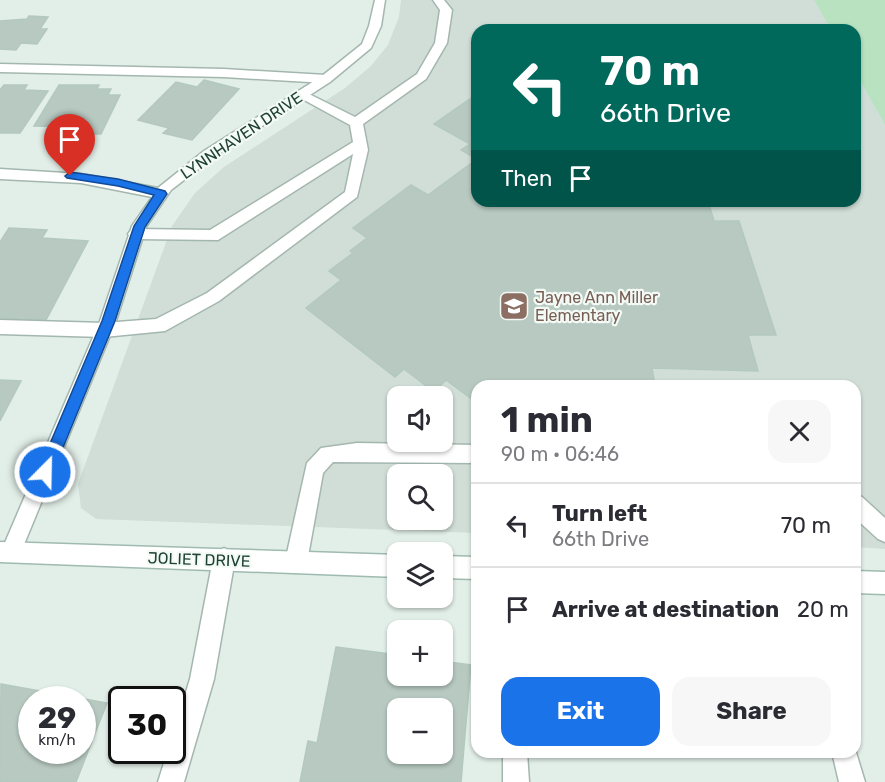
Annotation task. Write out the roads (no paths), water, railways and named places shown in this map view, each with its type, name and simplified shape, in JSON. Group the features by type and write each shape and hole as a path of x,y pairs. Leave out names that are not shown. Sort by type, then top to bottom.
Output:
{"street":[{"name":"LYNNHAVEN DRIVE","path":"6,552 104,330 139,226 166,187 209,154 326,78 366,46 375,26 380,0"},
{"path":"356,123 422,76 441,43 446,10 438,0"},
{"path":"0,68 224,73 326,78"},
{"path":"301,94 356,123"},
{"path":"0,327 104,330 159,326 213,297 352,194 361,150 356,123"},
{"path":"136,234 213,236 360,144"},
{"path":"0,174 70,176 118,182 161,194"},
{"path":"296,562 314,469 328,454 357,452 471,454"},
{"path":"861,510 885,532"},
{"name":"JOLIET DRIVE","path":"6,552 387,566"},
{"path":"171,782 202,679 224,559"},
{"path":"453,567 471,568"},
{"path":"861,582 885,583"},
{"path":"515,758 516,782"},
{"path":"846,758 852,782"}],"place":[{"name":"Jayne Ann Miller Elementary","path":"514,306"}]}
